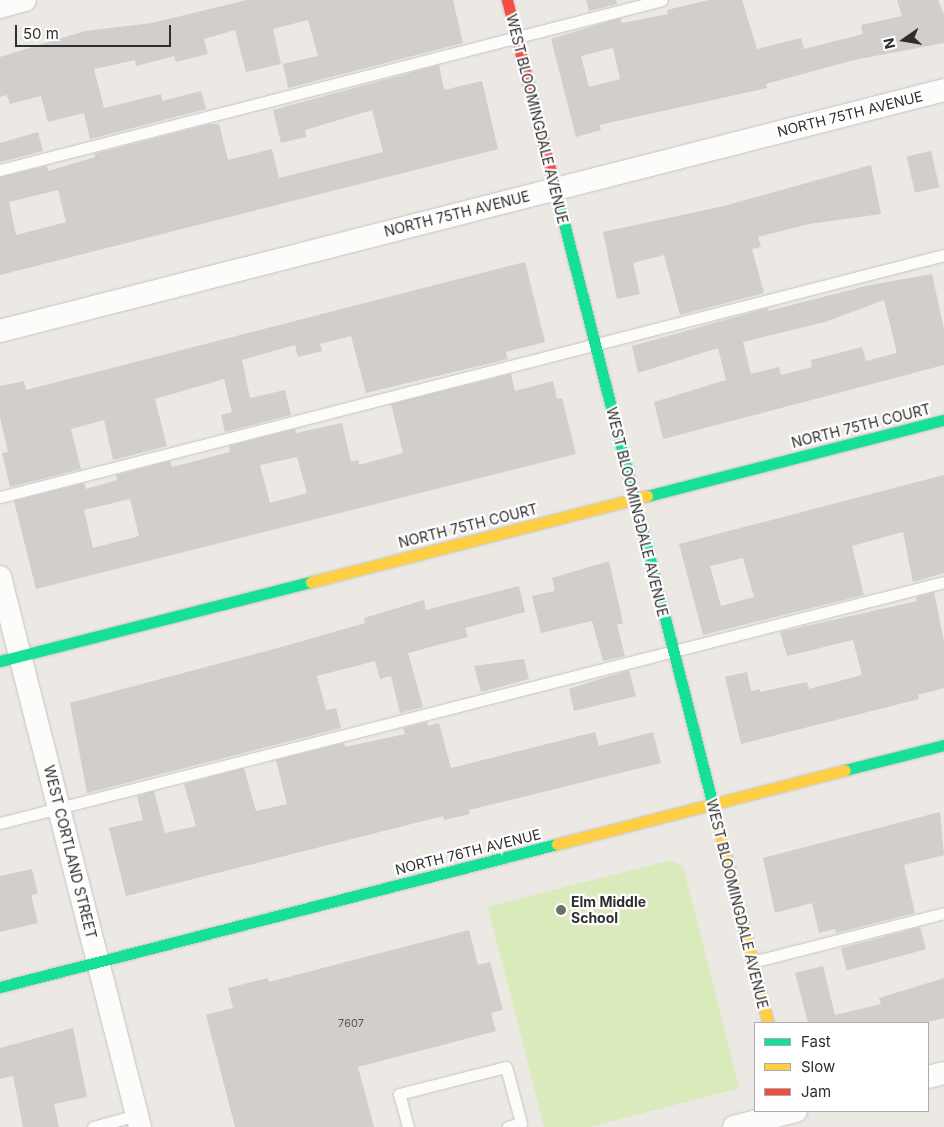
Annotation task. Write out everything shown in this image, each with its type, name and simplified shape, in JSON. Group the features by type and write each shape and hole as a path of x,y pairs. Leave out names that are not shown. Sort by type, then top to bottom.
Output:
{"street":[{"path":"0,6 25,0"},
{"name":"WEST BLOOMINGDALE AVENUE","path":"507,0 768,1022"},
{"name":"NORTH 75TH AVENUE","path":"0,331 944,90"},
{"name":"NORTH 75TH COURT","path":"10,659 944,420"},
{"name":"WEST CORTLAND STREET","path":"0,577 10,659 59,808 139,1121"},
{"name":"NORTH 76TH AVENUE","path":"0,987 944,746"},
{"path":"929,1077 944,1073"},
{"path":"734,1127 793,1115"}],"lane":[{"path":"0,170 662,0"},
{"path":"0,496 944,255"},
{"path":"0,823 944,582"},
{"path":"752,962 944,913"},
{"path":"408,1127 399,1094 506,1067 521,1123 508,1127"},
{"path":"93,1127 139,1121"}],"green space":[{"path":"671,860 683,866 739,1088 590,1127 544,1127 488,907"}],"building":[{"path":"247,0 453,0 463,43 288,88 283,64 318,56 308,20 273,29 281,64 246,72 235,30 204,39 208,54 176,62 174,56 136,66 135,60 94,69 104,108 161,94 162,101 201,91 206,109 90,139 84,113 48,122 41,96 10,104 7,95 0,97 0,57 85,31 152,23"},
{"path":"586,0 616,0 617,4 589,11"},
{"path":"709,0 742,0 757,49 801,38 804,49 863,34 861,25 902,16 897,0 938,0 944,14 944,43 854,60 766,84 767,88 599,125 601,130 576,137 551,39 620,18 622,23 668,14 667,10","holes":["613,48 620,79 589,87 581,56"]},
{"path":"439,65 444,90 482,81 498,149 0,275 0,177 47,166 48,171 95,157 94,154 210,124 219,124 228,160 272,149 279,178 383,152 372,110 305,130 306,137 281,143 273,110","holes":["58,190 66,222 16,235 9,202"]},
{"path":"38,132 43,151 0,162 0,143"},
{"path":"931,151 939,187 915,193 907,157"},
{"path":"871,165 881,214 809,224 758,237 761,247 752,249 764,293 680,315 664,255 633,263 640,294 617,299 603,232 724,206"},
{"path":"525,262 545,342 506,352 508,359 366,393 351,336 320,344 322,351 298,357 295,345 242,360 250,398 285,390 291,415 225,432 221,415 232,412 224,379 155,399 167,446 113,460 104,420 71,429 81,469 10,487 2,453 8,452 0,417 0,386 24,381 26,390"},
{"path":"932,274 944,329 944,365 663,439 654,402 726,380 718,348 638,373 632,346 768,308 768,311 870,285","holes":["884,300 897,353 866,361 862,347 811,360 812,367 781,375 779,367 751,374 743,342 825,322"]},
{"path":"511,374 515,391 553,381 557,399 562,398 576,454 36,589 14,501 84,483 86,489 117,480 116,475 170,461 172,467 230,452 229,446 295,429 296,433 342,423 351,462 358,460 359,465 403,453 391,404","holes":["297,457 307,493 270,503 260,465","130,499 139,536 93,548 84,510"]},
{"path":"944,475 944,573 913,582 903,532 852,546 864,595 703,635 679,544","holes":["743,558 754,597 721,606 710,566"]},
{"path":"609,561 623,623 617,625 625,656 603,661 592,621 541,633 532,596 555,591 552,578"},
{"path":"519,586 525,612 465,628 468,637 408,653 423,707 400,713 391,676 380,679 375,661 317,676 326,710 336,708 341,728 87,793 70,703 365,623 364,618 424,600 426,610"},
{"path":"934,592 944,641 944,688 918,695 919,699 741,744 725,677 747,672 751,691 760,689 760,692 807,682 809,689 862,675 853,640 787,656 780,632 917,601 916,597"},
{"path":"524,659 529,679 481,692 474,666"},
{"path":"629,670 636,696 574,711 569,689"},
{"path":"427,722 428,726 439,723 451,768 595,732 599,746 653,732 661,763 469,810 470,814 444,820 443,816 126,896 109,828 143,820 137,796 154,791 165,833 196,826 184,784 244,768 256,811 287,804 276,760 344,743 345,747 405,734 403,728"},
{"path":"940,812 944,855 904,865 915,913 836,933 835,929 819,933 812,903 775,913 763,858"},
{"path":"32,869 38,894 31,895 38,923 0,932 0,876"},
{"path":"920,927 926,949 847,970 841,948"},
{"path":"469,930 478,965 490,962 503,1010 491,1013 496,1031 358,1067 374,1127 235,1127 206,1015 233,1008 228,988 268,978 269,982"},
{"path":"823,966 835,1015 881,1004 879,998 944,978 944,1018 929,1022 808,1022 795,973"},
{"path":"73,1028 87,1097 54,1104 59,1127 23,1127 13,1076 0,1079 0,1048"}],"traffic: fast":[{"path":"556,192 720,833"},
{"path":"647,496 944,420"},
{"path":"0,661 311,582"},
{"path":"845,770 944,745"},
{"path":"0,987 557,844"}],"traffic: slow":[{"path":"311,582 647,496"},
{"path":"557,844 845,770"},
{"path":"720,833 768,1022"}],"traffic: jam":[{"path":"507,0 556,192"}],"place":[{"name":"Elm Middle School","path":"561,910"}]}
